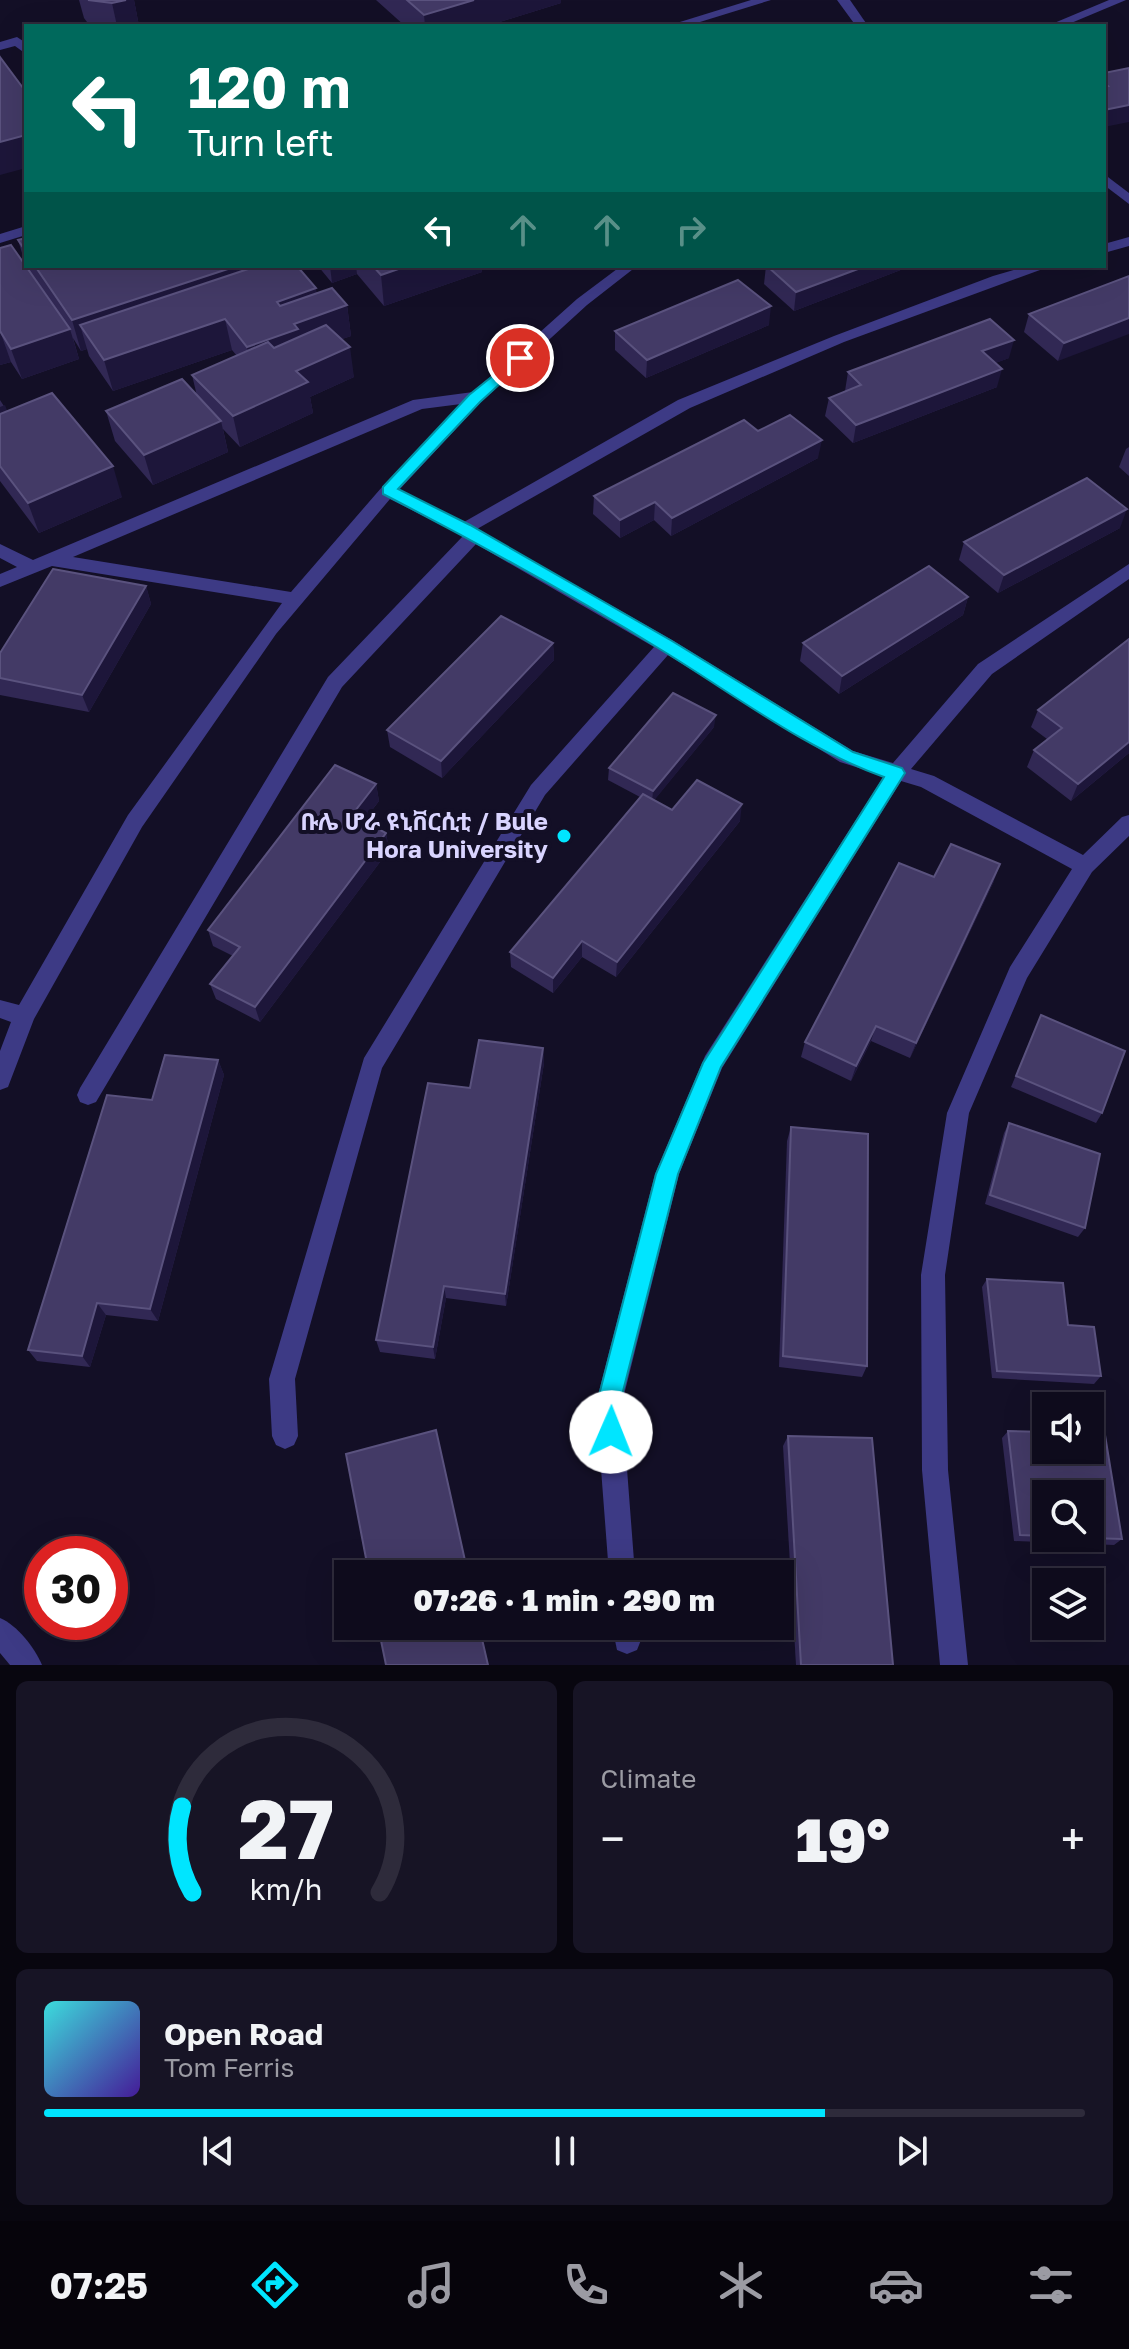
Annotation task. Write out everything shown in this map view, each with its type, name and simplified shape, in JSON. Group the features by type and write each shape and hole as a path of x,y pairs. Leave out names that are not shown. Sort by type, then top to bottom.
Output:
{"street":[{"path":"680,24 765,0"},
{"path":"843,0 861,24"},
{"path":"1058,24 1120,0"},
{"path":"0,46 17,41 24,48"},
{"path":"1106,180 1129,200"},
{"path":"0,239 24,231"},
{"path":"1106,248 1129,241"},
{"path":"0,1080 24,1016 135,821 294,599 388,491 478,396 582,302 627,268"},
{"path":"88,1095 335,682 469,532 684,404 839,339 998,279 1037,268"},
{"path":"0,581 419,404 478,396"},
{"path":"388,491 469,532 666,645 847,757 927,781 1085,866"},
{"path":"0,550 33,568"},
{"path":"51,560 294,599"},
{"path":"621,1560 609,1403 667,1174 713,1063 896,773 985,669 1129,570"},
{"path":"285,1436 282,1379 372,1065 538,790 666,645"},
{"path":"954,1665 935,1470 933,1275 958,1113 1018,973 1085,866 1129,823"},
{"path":"0,1009 24,1016"},
{"path":"0,1632 28,1665"}],"building":[{"path":"88,0 126,0 112,3"},
{"path":"407,0 474,0 424,15"},
{"path":"0,57 24,89 24,136 0,142"},
{"path":"1129,68 1129,105 1106,110 1106,73"},
{"path":"11,245 24,268 27,268 70,329 11,349 0,331 0,248"},
{"path":"36,268 231,268 72,320"},
{"path":"251,268 299,268 316,288 277,302 280,306 332,288 347,305 294,324 298,329 247,347 225,319 104,360 80,325"},
{"path":"375,268 401,268 381,275"},
{"path":"769,268 861,268 796,292"},
{"path":"1129,276 1129,318 1064,343 1029,314"},
{"path":"738,280 771,306 647,360 615,331"},
{"path":"990,319 1014,340 982,351 1002,369 856,425 829,398 861,385 848,372"},
{"path":"326,325 350,347 296,371 308,382 233,416 192,375 268,342 274,348"},
{"path":"182,379 221,421 144,455 106,411"},
{"path":"52,393 113,466 28,503 0,466 0,414"},
{"path":"790,415 822,440 672,518 655,502 620,520 594,496 744,420 758,431"},
{"path":"1087,478 1127,509 1004,575 964,542"},
{"path":"929,566 968,597 842,676 803,643"},
{"path":"53,569 146,586 82,695 0,678 0,653"},
{"path":"501,616 553,643 441,761 387,730"},
{"path":"1129,639 1129,742 1078,784 1034,750 1062,728 1038,710"},
{"path":"673,693 716,715 653,791 609,768"},
{"path":"335,765 376,784 352,815 386,833 255,1007 210,984 240,947 208,930"},
{"path":"697,780 742,804 617,962 582,941 553,978 510,952 643,794 672,810"},
{"path":"951,844 1000,864 916,1043 876,1026 856,1066 805,1042 899,863 934,877"},
{"path":"1041,1015 1125,1051 1102,1113 1016,1076"},
{"path":"479,1040 543,1048 505,1294 444,1286 433,1347 376,1340 428,1083 470,1088"},
{"path":"165,1055 218,1060 150,1309 97,1303 82,1356 28,1350 107,1095 152,1100"},
{"path":"1009,1123 1100,1154 1085,1228 990,1195"},
{"path":"791,1127 868,1134 867,1366 783,1356"},
{"path":"987,1279 1063,1283 1068,1325 1094,1327 1101,1376 997,1371"},
{"path":"436,1430 465,1560 366,1560 346,1454"},
{"path":"1008,1431 1032,1432 1032,1464 1104,1464 1105,1435 1122,1539 1104,1538 1104,1480 1032,1480 1032,1535 1020,1535"},
{"path":"788,1436 872,1438 893,1665 801,1665"},
{"path":"381,1640 482,1640 488,1665 386,1665"}],"place":[{"name":"ቡሌ ሆራ ዩኒቨርሲቲ / Bule Hora University","path":"564,836"}],"route":[{"path":"520,358 474,399 388,491 464,529 666,645 847,757 896,773 713,1063 667,1174 609,1403 611,1432"}]}
